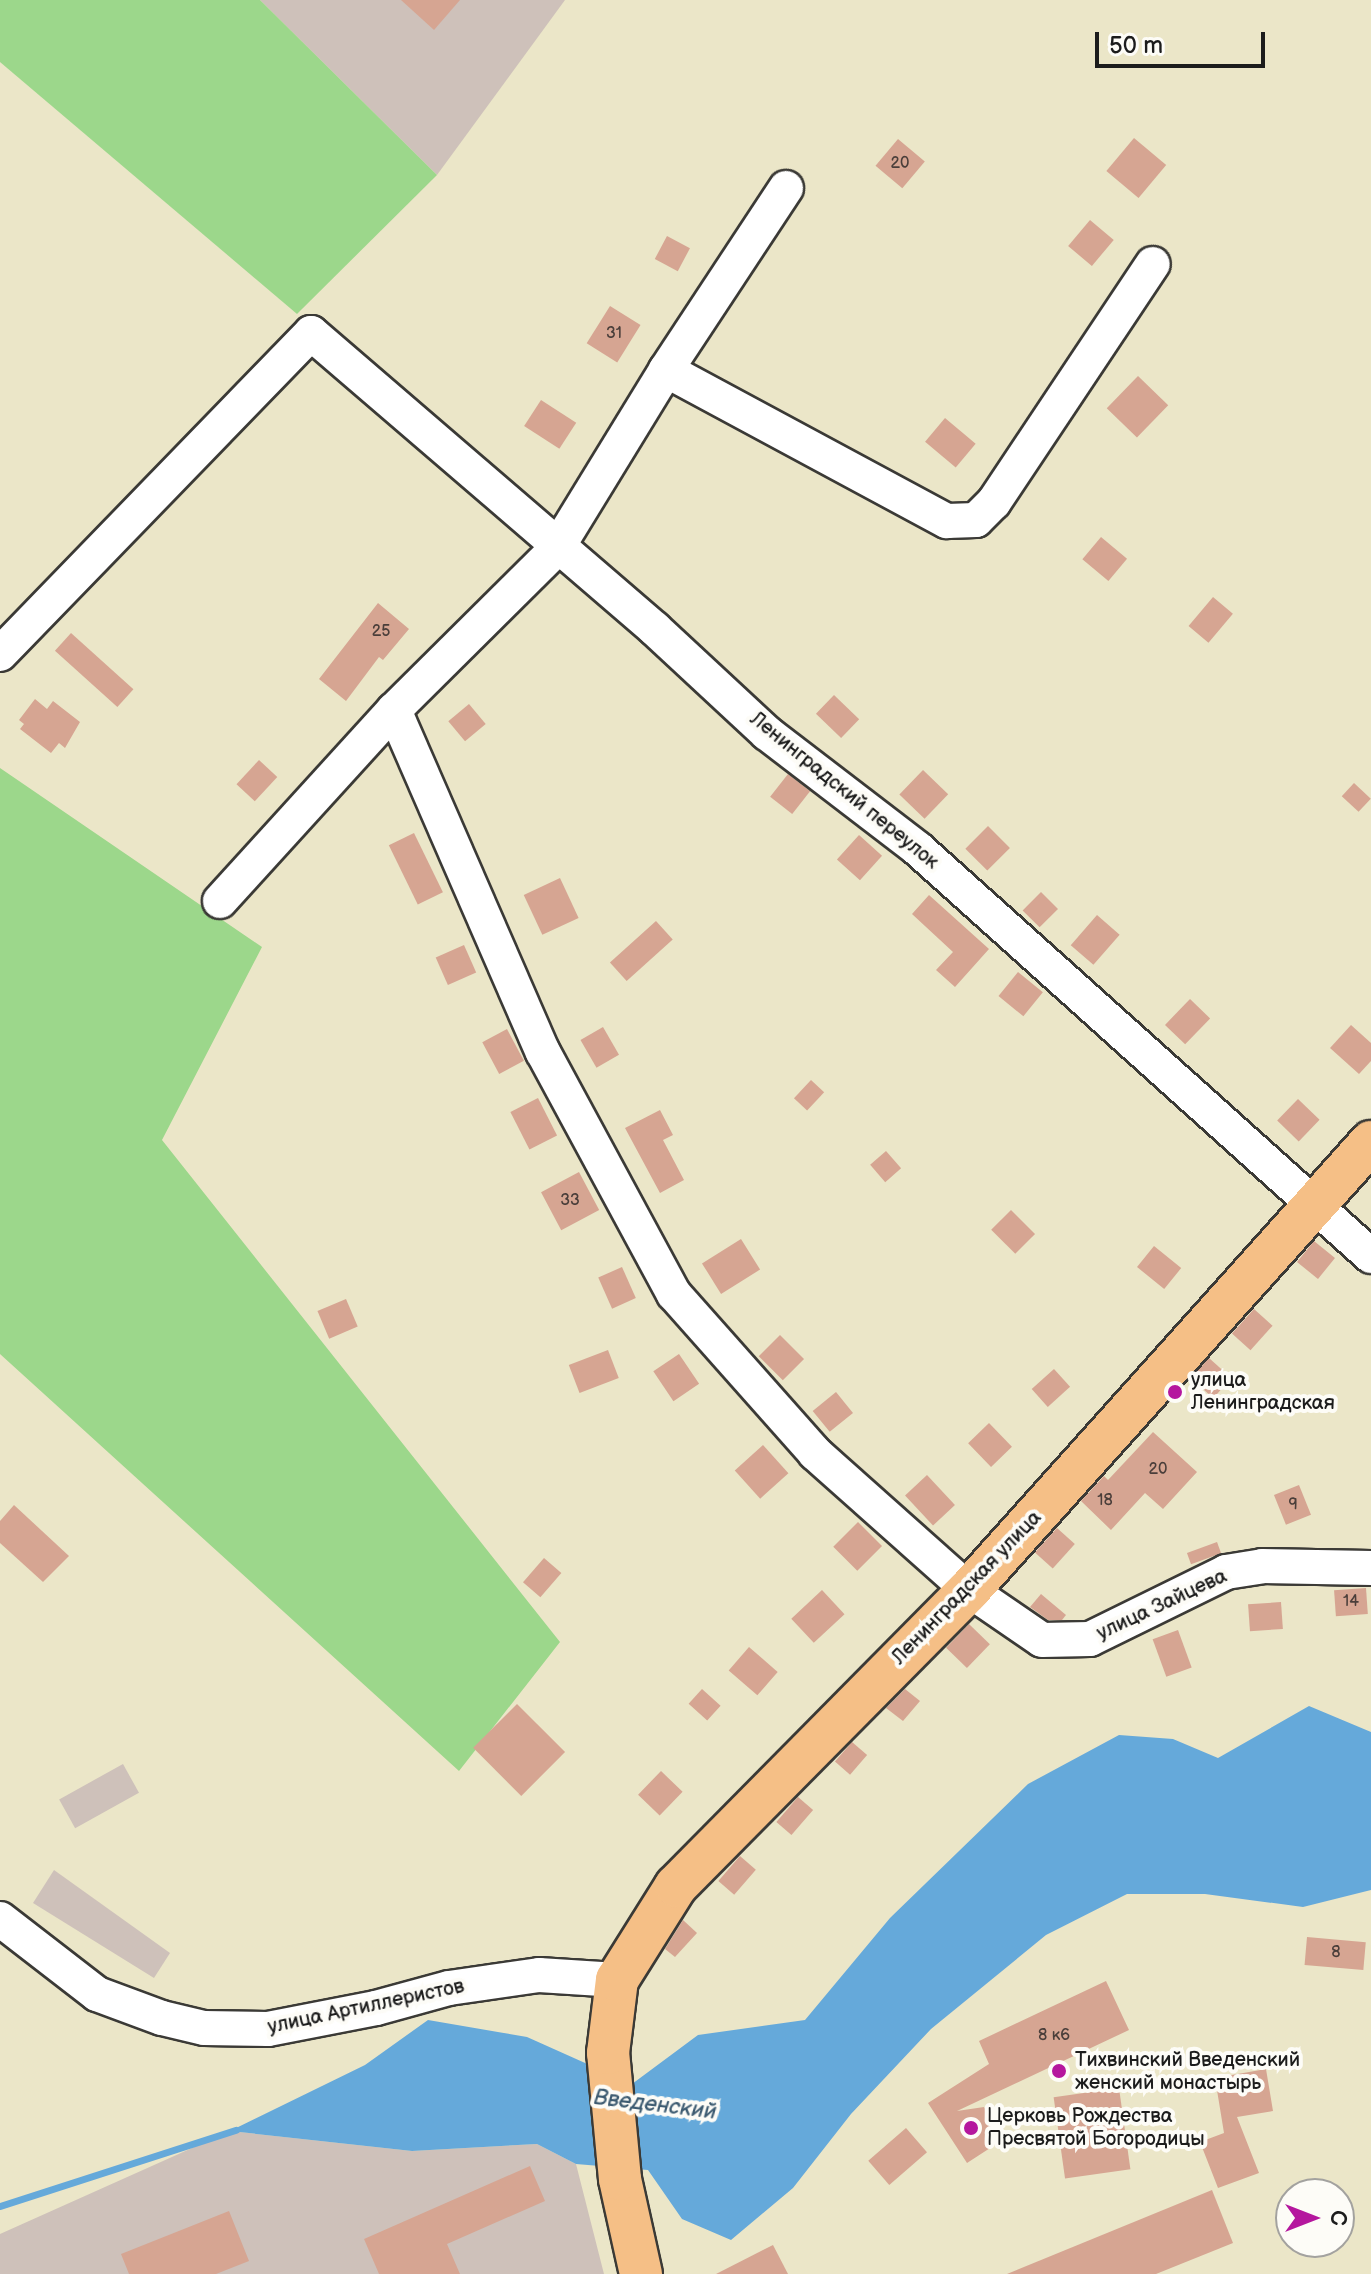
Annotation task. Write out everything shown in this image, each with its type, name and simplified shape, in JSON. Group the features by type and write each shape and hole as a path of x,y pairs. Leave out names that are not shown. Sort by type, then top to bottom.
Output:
{"main road":[{"name":"Ленинградская улица","path":"641,2274 620,2179 608,2053 617,1980 676,1886 969,1590 1371,1142"}],"street":[{"path":"220,901 394,710 557,548 666,370 786,188"},
{"path":"666,370 947,521 976,520 994,502 1153,264"},
{"name":"Ленинградский переулок","path":"0,654 311,333 557,548 655,629 767,733 918,849 1371,1256"},
{"name":"улица Зайцева","path":"394,710 543,1052 674,1294 815,1453 969,1590 1042,1640 1090,1639 1226,1572 1262,1566 1371,1568"},
{"name":"улица Артиллеристов","path":"0,1919 97,1994 162,2018 204,2028 268,2029 376,2008 449,1988 539,1975 617,1980"}],"shaded area":[{"path":"260,0 565,0 437,175"},
{"path":"123,1764 139,1793 75,1828 59,1799"},
{"path":"54,1870 170,1953 154,1978 33,1903"},
{"path":"230,2131 412,2151 537,2144 576,2164 604,2274 0,2274 0,2234"}],"green space":[{"path":"0,0 260,0 437,175 297,314 0,62"},
{"path":"0,768 262,947 162,1140 560,1642 459,1771 0,1354"}],"water":[{"path":"1309,1706 1371,1732 1371,1890 1303,1907 1205,1894 1127,1894 1046,1935 931,2029 851,2114 793,2188 731,2240 682,2219 648,2170 576,2164 537,2144 412,2151 230,2131 365,2065 428,2020 527,2037 632,2084 698,2035 805,2020 890,1918 1028,1784 1119,1735 1173,1739 1218,1758"}],"building":[{"path":"401,0 460,0 434,30"},
{"path":"1134,138 1166,165 1139,198 1106,171"},
{"path":"898,139 925,161 902,188 876,166"},
{"path":"1090,220 1114,240 1092,266 1068,246"},
{"path":"667,236 690,248 678,271 655,259"},
{"path":"610,306 641,325 617,362 587,343"},
{"path":"1138,376 1168,405 1137,438 1107,408"},
{"path":"541,400 576,423 559,449 524,426"},
{"path":"945,418 976,444 956,467 925,442"},
{"path":"1101,537 1127,559 1108,581 1082,559"},
{"path":"1213,597 1233,614 1208,643 1189,626"},
{"path":"378,603 409,629 383,660 379,657 346,701 319,679"},
{"path":"71,633 133,689 117,707 55,651"},
{"path":"834,695 859,719 841,738 816,714"},
{"path":"35,699 47,709 53,701 80,722 65,748 59,743 51,753 20,729 24,724 19,720"},
{"path":"469,704 486,724 465,741 448,721"},
{"path":"259,760 277,777 255,801 236,784"},
{"path":"923,770 948,794 925,819 899,794"},
{"path":"788,774 810,791 792,814 770,797"},
{"path":"1354,783 1371,799 1359,812 1342,796"},
{"path":"988,826 1010,848 987,871 965,849"},
{"path":"414,833 443,892 418,905 389,845"},
{"path":"859,835 882,856 860,880 837,860"},
{"path":"560,878 579,918 542,935 524,895"},
{"path":"1041,892 1058,909 1040,927 1023,910"},
{"path":"929,895 989,949 955,987 936,970 953,952 912,914"},
{"path":"1097,915 1120,935 1093,965 1071,945"},
{"path":"656,921 673,940 627,981 610,962"},
{"path":"464,945 476,972 448,985 436,958"},
{"path":"1018,972 1043,992 1023,1016 998,996"},
{"path":"1190,999 1210,1018 1185,1044 1165,1025"},
{"path":"1351,1025 1371,1043 1371,1061 1359,1074 1330,1048"},
{"path":"603,1027 619,1055 596,1068 580,1040"},
{"path":"507,1029 524,1061 499,1074 482,1042"},
{"path":"811,1080 824,1092 807,1111 794,1098"},
{"path":"538,1098 557,1135 529,1149 510,1112"},
{"path":"1298,1099 1320,1120 1299,1141 1277,1121"},
{"path":"660,1110 673,1135 663,1140 684,1180 660,1193 625,1128"},
{"path":"886,1151 901,1168 885,1182 870,1165"},
{"path":"579,1172 599,1210 561,1230 541,1192"},
{"path":"1011,1210 1035,1234 1015,1254 991,1230"},
{"path":"741,1239 760,1270 721,1294 702,1263"},
{"path":"1314,1241 1335,1258 1318,1279 1297,1262"},
{"path":"1154,1246 1181,1268 1164,1289 1137,1267"},
{"path":"622,1267 636,1298 612,1309 598,1278"},
{"path":"346,1299 358,1327 329,1339 317,1311"},
{"path":"1254,1309 1273,1326 1250,1350 1232,1334"},
{"path":"780,1335 804,1359 783,1380 759,1356"},
{"path":"608,1350 619,1378 580,1393 569,1365"},
{"path":"679,1354 699,1384 673,1401 653,1371"},
{"path":"1209,1358 1231,1378 1213,1398 1191,1378"},
{"path":"1054,1369 1070,1387 1048,1407 1032,1389"},
{"path":"836,1392 853,1413 830,1432 813,1411"},
{"path":"989,1423 1012,1447 991,1467 968,1443"},
{"path":"1153,1432 1197,1472 1163,1509 1145,1493 1111,1530 1081,1501 1104,1476 1108,1480"},
{"path":"763,1445 788,1473 760,1499 735,1470"},
{"path":"927,1475 955,1505 933,1525 905,1495"},
{"path":"1299,1485 1311,1515 1286,1525 1274,1495"},
{"path":"14,1505 69,1556 43,1582 0,1543 0,1521"},
{"path":"858,1522 882,1546 857,1571 833,1547"},
{"path":"1057,1528 1075,1544 1053,1569 1035,1553"},
{"path":"1217,1542 1221,1553 1191,1564 1187,1553"},
{"path":"544,1558 561,1573 540,1597 523,1582"},
{"path":"1366,1588 1368,1614 1336,1616 1334,1590"},
{"path":"822,1590 845,1614 814,1643 791,1619"},
{"path":"1041,1594 1066,1615 1062,1620 1048,1620 1030,1607"},
{"path":"1281,1602 1283,1629 1250,1631 1248,1604"},
{"path":"969,1624 990,1644 967,1668 946,1648"},
{"path":"1178,1630 1192,1668 1166,1677 1153,1639"},
{"path":"749,1647 778,1672 757,1695 729,1670"},
{"path":"702,1689 721,1706 707,1721 689,1704"},
{"path":"905,1689 920,1701 903,1721 886,1708"},
{"path":"517,1704 565,1752 521,1796 473,1748"},
{"path":"852,1742 867,1755 850,1775 835,1762"},
{"path":"661,1771 683,1792 660,1816 638,1795"},
{"path":"798,1797 813,1810 791,1835 776,1822"},
{"path":"740,1856 756,1870 734,1895 718,1881"},
{"path":"683,1920 697,1933 675,1957 665,1949"},
{"path":"1307,1937 1366,1942 1363,1970 1305,1965"},
{"path":"1106,1981 1129,2030 957,2111 984,2107 1004,2139 967,2163 928,2103 989,2064 979,2041"},
{"path":"1266,2069 1273,2111 1237,2117 1259,2173 1218,2188 1200,2142 1224,2133 1215,2078"},
{"path":"1119,2088 1130,2169 1065,2178 1054,2097"},
{"path":"906,2128 927,2152 889,2185 868,2161"},
{"path":"530,2166 545,2201 447,2244 460,2274 379,2274 364,2239"},
{"path":"1212,2190 1233,2243 1156,2274 1007,2274"},
{"path":"229,2211 249,2261 216,2274 129,2274 121,2254"},
{"path":"773,2245 788,2274 716,2274"}],"waterway":[{"name":"Введенский","path":"0,2206 236,2130"}],"place":[{"name":"улица Ленинградская","path":"1175,1392"},
{"name":"Тихвинский Введенский женский монастырь","path":"1059,2071"},
{"name":"Церковь Рождества Пресвятой Богородицы","path":"971,2128"}]}
